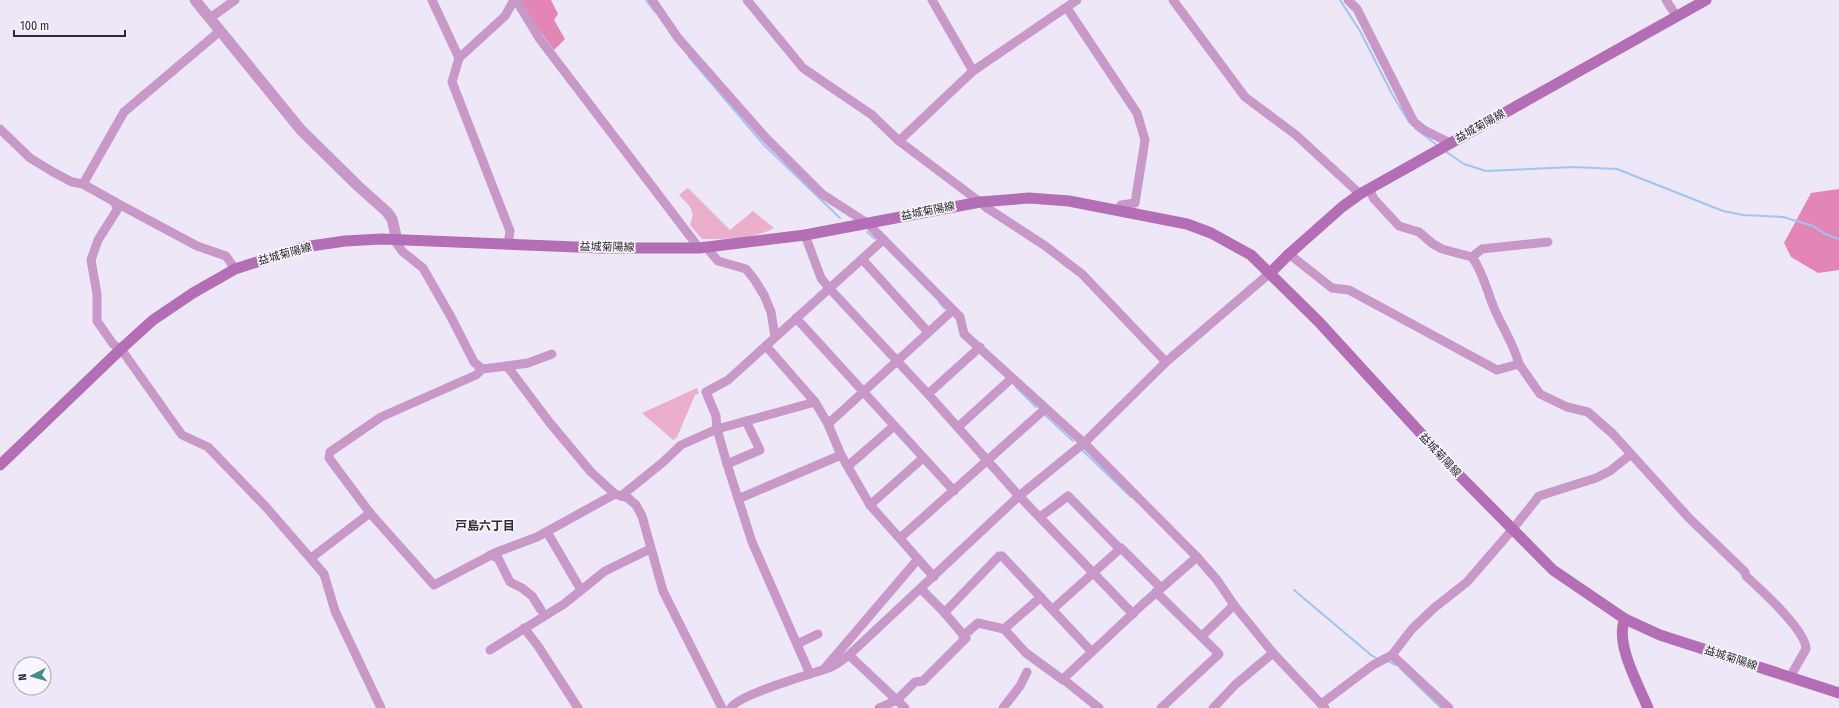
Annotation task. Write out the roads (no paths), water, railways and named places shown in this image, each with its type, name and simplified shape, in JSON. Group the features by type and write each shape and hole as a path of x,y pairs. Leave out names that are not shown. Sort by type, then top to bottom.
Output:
{"main road":[{"name":"益城菊陽線","path":"1270,273 1288,254 1342,207 1364,192 1706,0"},
{"name":"益城菊陽線","path":"0,465 121,348 169,309 235,268 304,247 345,241 395,240 601,248 703,248 805,235 980,202 1029,198 1051,199 1187,224 1211,233 1251,255 1319,322 1380,390 1512,530 1553,570 1625,619 1660,635 1839,693"},
{"path":"1625,619 1623,638 1626,655 1648,708"}],"street":[{"path":"195,0 301,130 387,212 392,219 395,240 403,252 423,268 451,317 474,362 482,369"},
{"path":"210,18 234,0"},
{"path":"432,0 459,58"},
{"path":"508,244 510,231 452,82 459,58 505,16 515,0 539,38 703,248 718,261 746,269 754,279 764,295 771,312 775,337"},
{"path":"652,0 678,38 766,138 822,194 867,223 960,317 964,334 1084,443 1197,557 1217,580 1234,605 1273,653 1323,706 1373,665 1392,656 1412,629 1434,608 1467,582 1539,496 1596,478 1610,471 1630,455"},
{"path":"747,0 803,68 872,115 899,142 987,208 1044,245 1082,274 1166,362"},
{"path":"932,0 973,71"},
{"path":"899,142 973,71 1077,0"},
{"path":"1173,0 1245,97 1296,135 1364,192 1374,198 1399,226 1419,232 1433,244 1442,249 1472,257 1484,281 1494,308 1517,355 1519,364 1540,394 1567,407 1588,412 1613,434 1630,455 1689,518 1745,572 1746,576 1792,622 1804,641 1806,649 1790,677"},
{"path":"1348,0 1357,9 1414,122 1424,130 1448,144"},
{"path":"1666,0 1677,16"},
{"path":"1067,8 1137,113 1145,140 1135,203 1121,205 1120,211"},
{"path":"83,184 124,112 220,31"},
{"path":"0,129 30,158 72,182 83,184 196,246 226,256 235,268"},
{"path":"113,201 115,202 117,210 98,240 91,260 97,294 97,321 113,344 121,348 182,435 208,447 324,574 335,611 381,708"},
{"path":"805,235 821,278 829,288 958,426 1019,496 1133,614"},
{"path":"810,674 752,542 717,429 716,416 706,392 728,380 883,240"},
{"path":"1472,257 1482,249 1548,242"},
{"path":"1288,254 1332,288 1349,290 1497,370 1519,364"},
{"path":"862,259 928,332"},
{"path":"731,708 740,700 785,682 832,666 849,655 1019,496 1084,443 1166,362 1270,273"},
{"path":"828,424 953,310"},
{"path":"796,318 954,491"},
{"path":"766,346 815,402 828,424 842,456 870,504 934,577"},
{"path":"928,394 980,347"},
{"path":"552,354 528,363 482,369 476,375 381,417 330,452 329,458 370,512 434,585 464,573 490,555 547,532 618,495 662,464 681,445 717,429 815,402"},
{"path":"507,366 550,423 591,472 618,495 628,498 636,505 642,516 662,591 722,708"},
{"path":"958,426 1012,378"},
{"path":"900,538 1045,409"},
{"path":"727,464 760,450 746,421"},
{"path":"848,466 894,426"},
{"path":"738,499 842,456"},
{"path":"870,504 924,458"},
{"path":"1040,517 1068,496 1120,549 1123,548 1159,590 1219,654 1161,708"},
{"path":"311,558 370,512"},
{"path":"547,532 581,590"},
{"path":"490,650 564,604 605,571 650,549"},
{"path":"1053,609 1120,549"},
{"path":"490,555 498,558 510,582 522,588 532,596 541,610"},
{"path":"943,611 947,610 999,556 1002,556 1091,651"},
{"path":"1063,680 1091,651 1197,557"},
{"path":"824,669 918,558"},
{"path":"879,708 896,700 915,682 923,681 966,638 943,611 921,589"},
{"path":"1004,629 1041,597"},
{"path":"1202,636 1234,605"},
{"path":"963,636 978,623 1004,629 1026,653 1099,708"},
{"path":"524,628 538,646 578,708"},
{"path":"797,644 818,634"},
{"path":"1213,708 1236,684 1273,653"},
{"path":"849,655 905,708"},
{"path":"1392,656 1448,708"},
{"path":"1003,708 1020,686 1027,672"}],"waterway":[{"path":"646,0 655,12"},
{"path":"1340,0 1360,31 1392,94 1409,122"},
{"path":"689,57 764,145 840,218"},
{"path":"1415,128 1438,146"},
{"path":"1445,151 1464,164 1486,171 1573,167 1617,169 1723,211 1743,215 1783,217 1813,226 1825,234 1839,239"},
{"path":"867,232 875,239"},
{"path":"939,302 945,309"},
{"path":"1016,387 1036,407"},
{"path":"1044,414 1073,441"},
{"path":"1081,449 1131,497"},
{"path":"1294,590 1376,658"},
{"path":"1388,661 1396,665"},
{"path":"1400,668 1441,708"}],"district":[{"name":"戸島六丁目","path":"485,526"}]}
